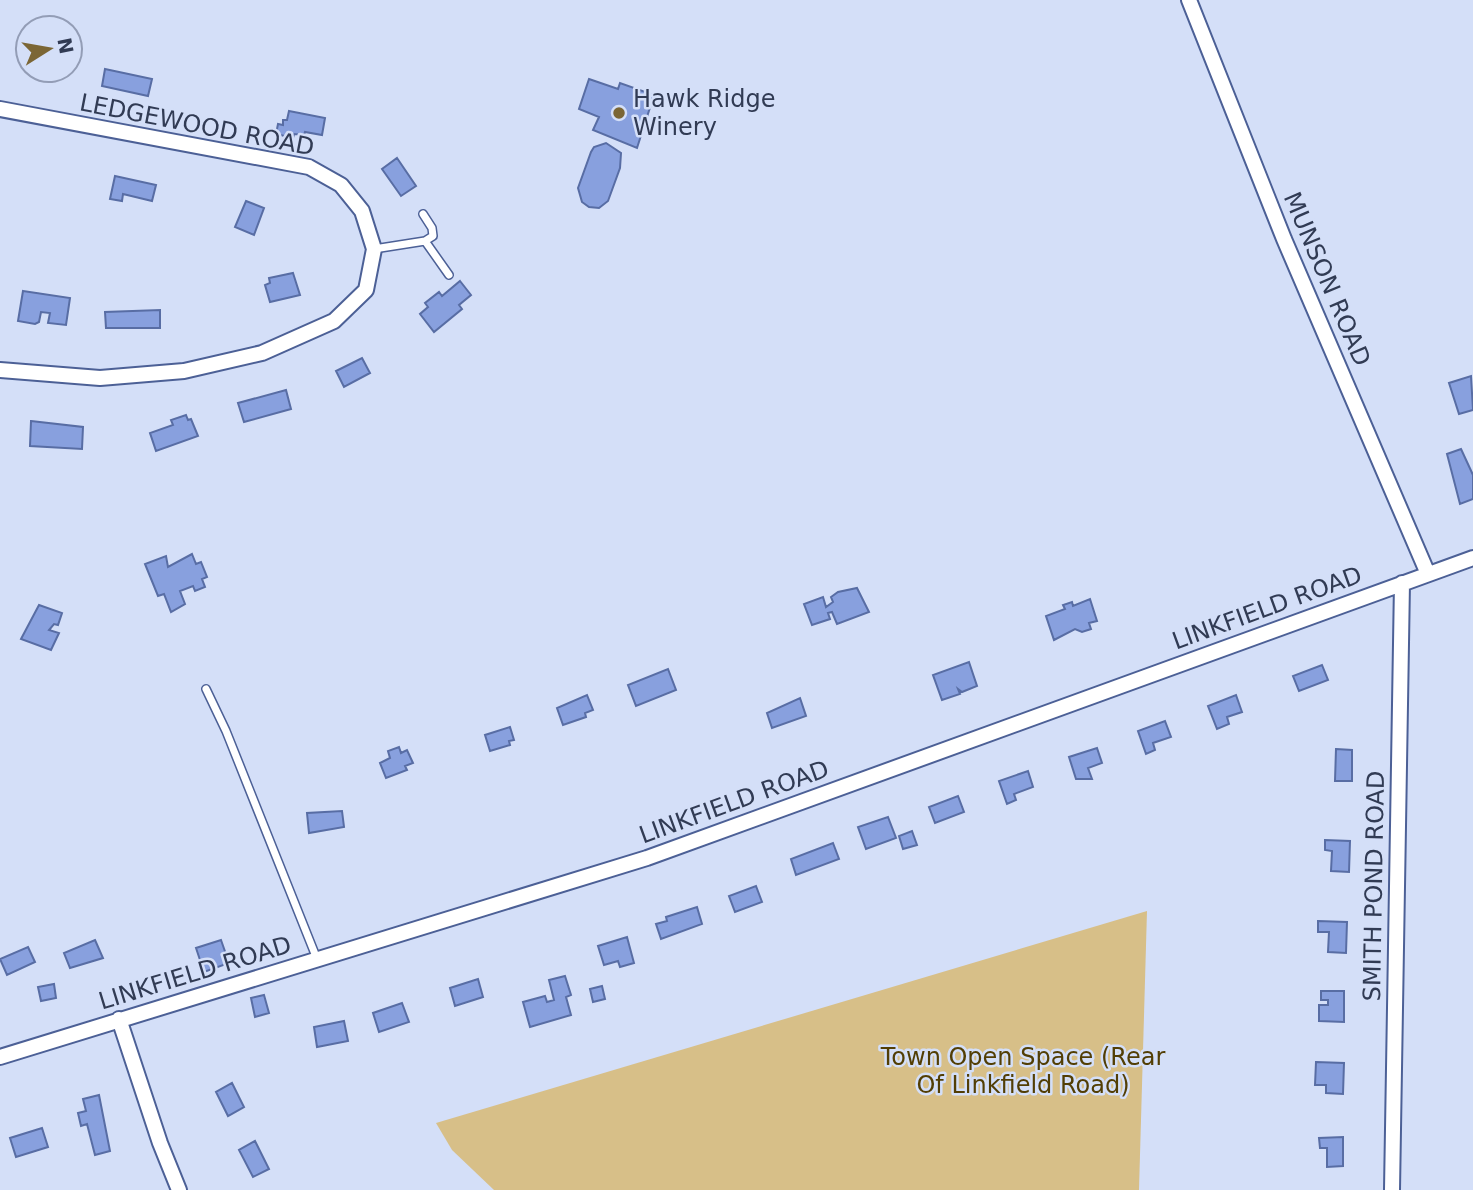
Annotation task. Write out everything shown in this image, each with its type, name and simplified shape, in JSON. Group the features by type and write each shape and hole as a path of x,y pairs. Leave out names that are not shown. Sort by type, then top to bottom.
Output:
{"street":[{"name":"MUNSON ROAD","path":"1189,0 1284,239 1428,574"},
{"name":"LEDGEWOOD ROAD","path":"0,109 309,167 341,185 355,202 362,211 374,249 366,290 334,321 262,353 184,371 100,378 0,370"},
{"name":"LINKFIELD ROAD","path":"0,1057 647,858 1473,558"},
{"name":"SMITH POND ROAD","path":"1392,1190 1402,583"},
{"path":"119,1019 160,1143 179,1190"}],"lane":[{"path":"374,249 425,241 433,236 432,228 423,214"},
{"path":"425,241 449,275"},
{"path":"205,689 226,731 317,959"}],"green space":[{"name":"Town Open Space (Rear Of Linkfield Road)","path":"1147,911 1139,1190 494,1190 452,1150 436,1123"}],"building":[{"path":"105,69 152,79 148,96 102,86"},
{"name":"Hawk Ridge Winery","path":"589,79 618,89 620,83 654,95 637,148 593,130 599,117 579,109"},
{"path":"289,111 325,118 322,135 305,132 304,135 294,134 293,138 276,134 278,124 283,125"},
{"path":"606,143 621,153 620,168 608,201 599,208 589,207 582,202 578,188 594,147"},
{"path":"397,158 416,186 401,196 382,169"},
{"path":"115,176 156,185 152,201 123,194 122,201 110,199"},
{"path":"246,201 264,208 254,235 235,227"},
{"path":"293,273 300,295 270,302 265,285 270,283 269,278"},
{"path":"460,281 471,295 459,305 462,309 434,332 420,314 428,307 425,303 439,292 442,296"},
{"path":"23,291 70,298 66,325 48,323 50,313 41,312 39,322 35,324 18,321"},
{"path":"160,310 160,328 106,328 105,312"},
{"path":"362,358 370,373 344,387 336,371"},
{"path":"1471,376 1473,410 1459,414 1449,383"},
{"path":"286,390 291,409 244,422 238,403"},
{"path":"186,415 188,420 191,419 198,436 156,451 150,433 173,425 171,420"},
{"path":"31,421 83,427 82,449 30,446"},
{"path":"1461,449 1473,475 1473,499 1460,504 1447,454"},
{"path":"192,554 196,564 201,562 207,577 202,579 205,587 195,591 193,586 180,591 185,604 171,612 164,594 158,596 145,564 166,556 168,567"},
{"path":"857,588 869,612 837,624 832,612 828,613 830,619 812,625 804,604 823,597 826,607 833,602 831,597 838,592"},
{"path":"1090,599 1097,621 1089,623 1091,629 1082,632 1075,629 1054,640 1046,616 1065,609 1063,605 1072,602 1073,606"},
{"path":"39,605 62,613 58,625 54,624 49,630 59,633 51,650 21,639"},
{"path":"969,662 977,686 962,692 958,689 960,694 942,700 933,675"},
{"path":"1322,665 1328,680 1299,691 1293,676"},
{"path":"668,669 676,690 636,706 628,685"},
{"path":"587,695 593,710 585,713 586,717 563,725 557,708"},
{"path":"1236,695 1242,712 1227,717 1229,724 1217,729 1208,706"},
{"path":"800,698 806,716 772,728 767,713"},
{"path":"1165,721 1171,737 1153,743 1155,750 1146,754 1138,731"},
{"path":"510,727 514,740 509,741 510,745 490,751 485,735"},
{"path":"399,747 401,753 407,750 413,763 405,766 407,770 386,778 380,763 390,758 388,751"},
{"path":"1097,748 1102,763 1088,768 1092,779 1076,779 1069,757"},
{"path":"1336,749 1352,750 1352,781 1335,781"},
{"path":"1028,771 1033,787 1014,794 1016,800 1007,804 999,781"},
{"path":"958,796 964,812 935,823 929,807"},
{"path":"342,811 344,827 309,833 307,813"},
{"path":"888,817 896,838 866,849 858,827"},
{"path":"912,831 917,845 903,849 899,836"},
{"path":"1325,840 1350,841 1349,872 1331,871 1332,851 1325,850"},
{"path":"833,843 839,859 796,875 791,859"},
{"path":"756,886 762,902 735,912 729,896"},
{"path":"697,907 702,924 661,939 656,924 667,921 666,917"},
{"path":"1318,921 1347,922 1346,953 1328,952 1329,932 1318,932"},
{"path":"627,937 634,963 620,967 618,961 604,965 598,946"},
{"path":"95,940 103,958 70,968 64,953"},
{"path":"221,940 229,963 204,972 196,948"},
{"path":"28,947 35,962 7,975 0,959"},
{"path":"565,976 571,995 566,997 571,1015 530,1027 523,1002 545,996 547,1002 554,1000 549,980"},
{"path":"478,979 483,997 455,1006 450,988"},
{"path":"54,984 56,998 41,1001 38,987"},
{"path":"602,986 605,999 593,1002 590,989"},
{"path":"1321,991 1344,991 1344,1022 1319,1021 1319,1005 1328,1005 1328,1000 1321,1000"},
{"path":"264,995 269,1013 255,1017 251,998"},
{"path":"402,1003 409,1022 379,1032 373,1013"},
{"path":"344,1021 348,1041 317,1047 314,1027"},
{"path":"1316,1062 1344,1063 1343,1094 1326,1093 1326,1085 1315,1085"},
{"path":"232,1083 244,1107 228,1116 216,1092"},
{"path":"99,1095 110,1151 95,1155 87,1124 81,1126 78,1113 86,1111 83,1099"},
{"path":"42,1128 48,1147 16,1157 10,1138"},
{"path":"1343,1137 1343,1166 1327,1167 1327,1148 1320,1148 1319,1138"},
{"path":"255,1141 269,1169 253,1177 239,1150"}],"place":[{"name":"Hawk Ridge Winery","path":"619,113"}]}
